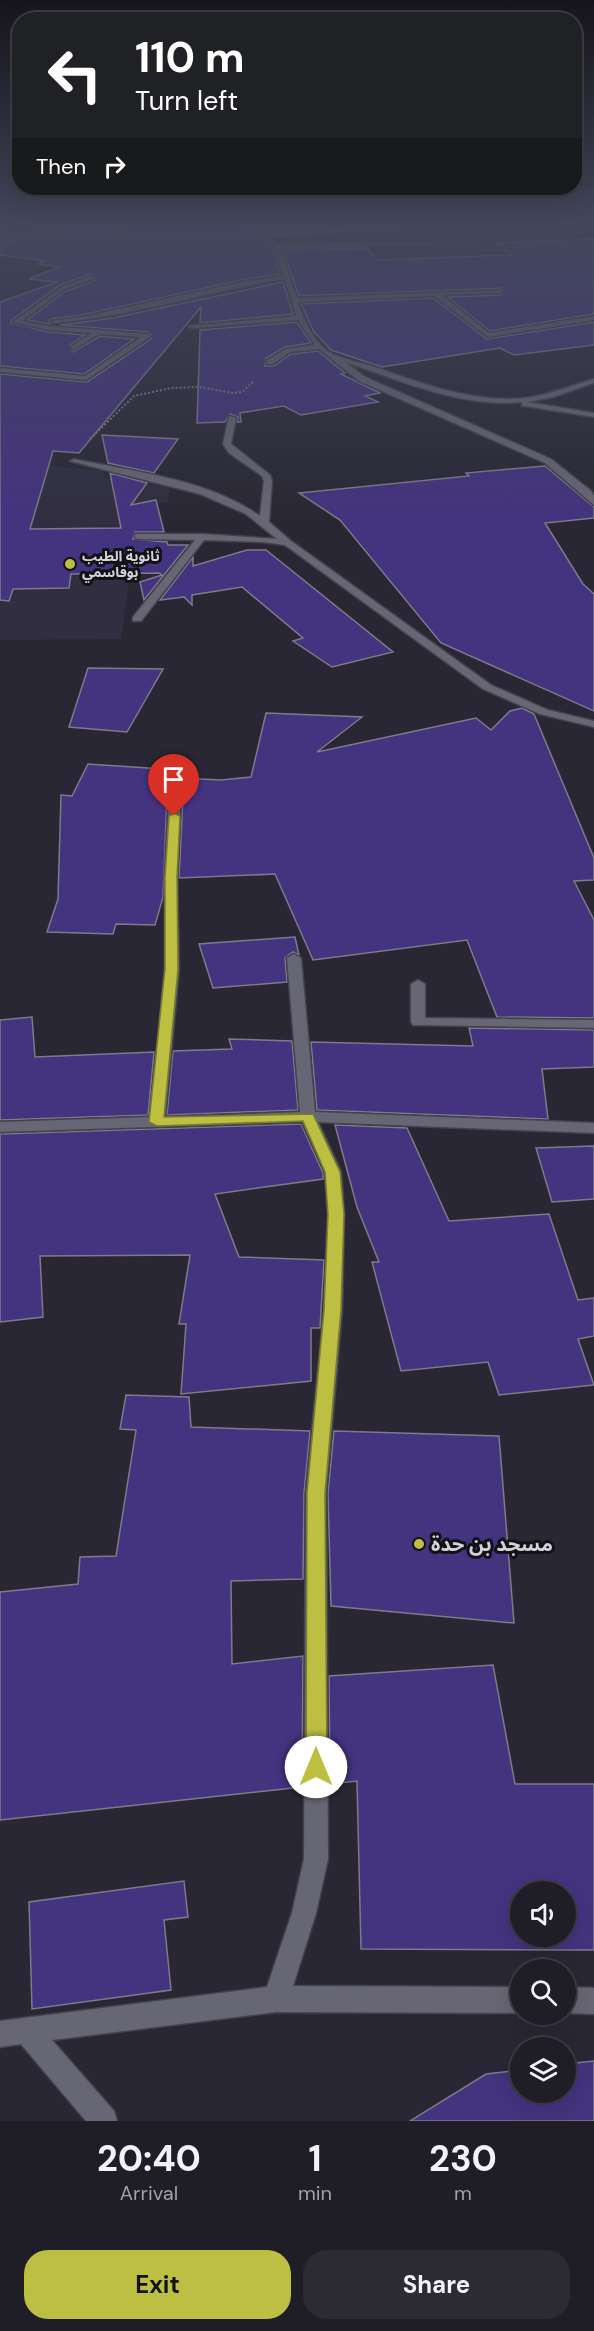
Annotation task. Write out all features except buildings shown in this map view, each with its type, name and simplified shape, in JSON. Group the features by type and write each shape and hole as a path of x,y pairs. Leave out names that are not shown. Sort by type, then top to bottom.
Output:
{"street":[{"path":"0,369 86,378 148,336 24,324"},
{"path":"191,326 219,324"},
{"path":"304,324 320,346 362,379 548,461 588,493 594,502"},
{"path":"474,324 488,335 557,324"},
{"path":"73,348 98,332"},
{"path":"270,362 288,350 320,346"},
{"path":"332,356 450,394 478,400 537,399 594,381"},
{"path":"507,401 594,415"},
{"path":"232,418 227,444 232,451 266,475 268,481 264,524"},
{"path":"74,461 166,483 244,509 487,687 544,712 594,724"},
{"path":"138,536 263,538 288,543"},
{"path":"137,619 202,537"},
{"path":"157,1122 172,969 171,877 175,796"},
{"path":"276,1999 304,1913 316,1859 316,1493 333,1310 336,1214 333,1172 308,1117 294,958"},
{"path":"418,984 418,1022 594,1024"},
{"path":"0,1127 308,1117 594,1128"},
{"path":"0,2034 276,1999 510,2000"},
{"path":"576,2000 594,2001"},
{"path":"27,2031 104,2121"}],"path":[{"path":"74,461 79,448 134,396 180,387 242,392 270,362"}],"shaded area":[{"name":"ثانوية الطيب بوقاسمي","path":"0,461 103,471 105,478 170,487 168,502 149,504 109,542 150,544 129,584 121,639 0,640"}],"place":[{"name":"ثانوية الطيب بوقاسمي","path":"70,564"},
{"name":"مسجد بن حدة","path":"419,1544"}],"route":[{"path":"174,816 171,877 172,969 157,1122 308,1117 333,1172 336,1214 333,1310 316,1493 316,1767"}]}
